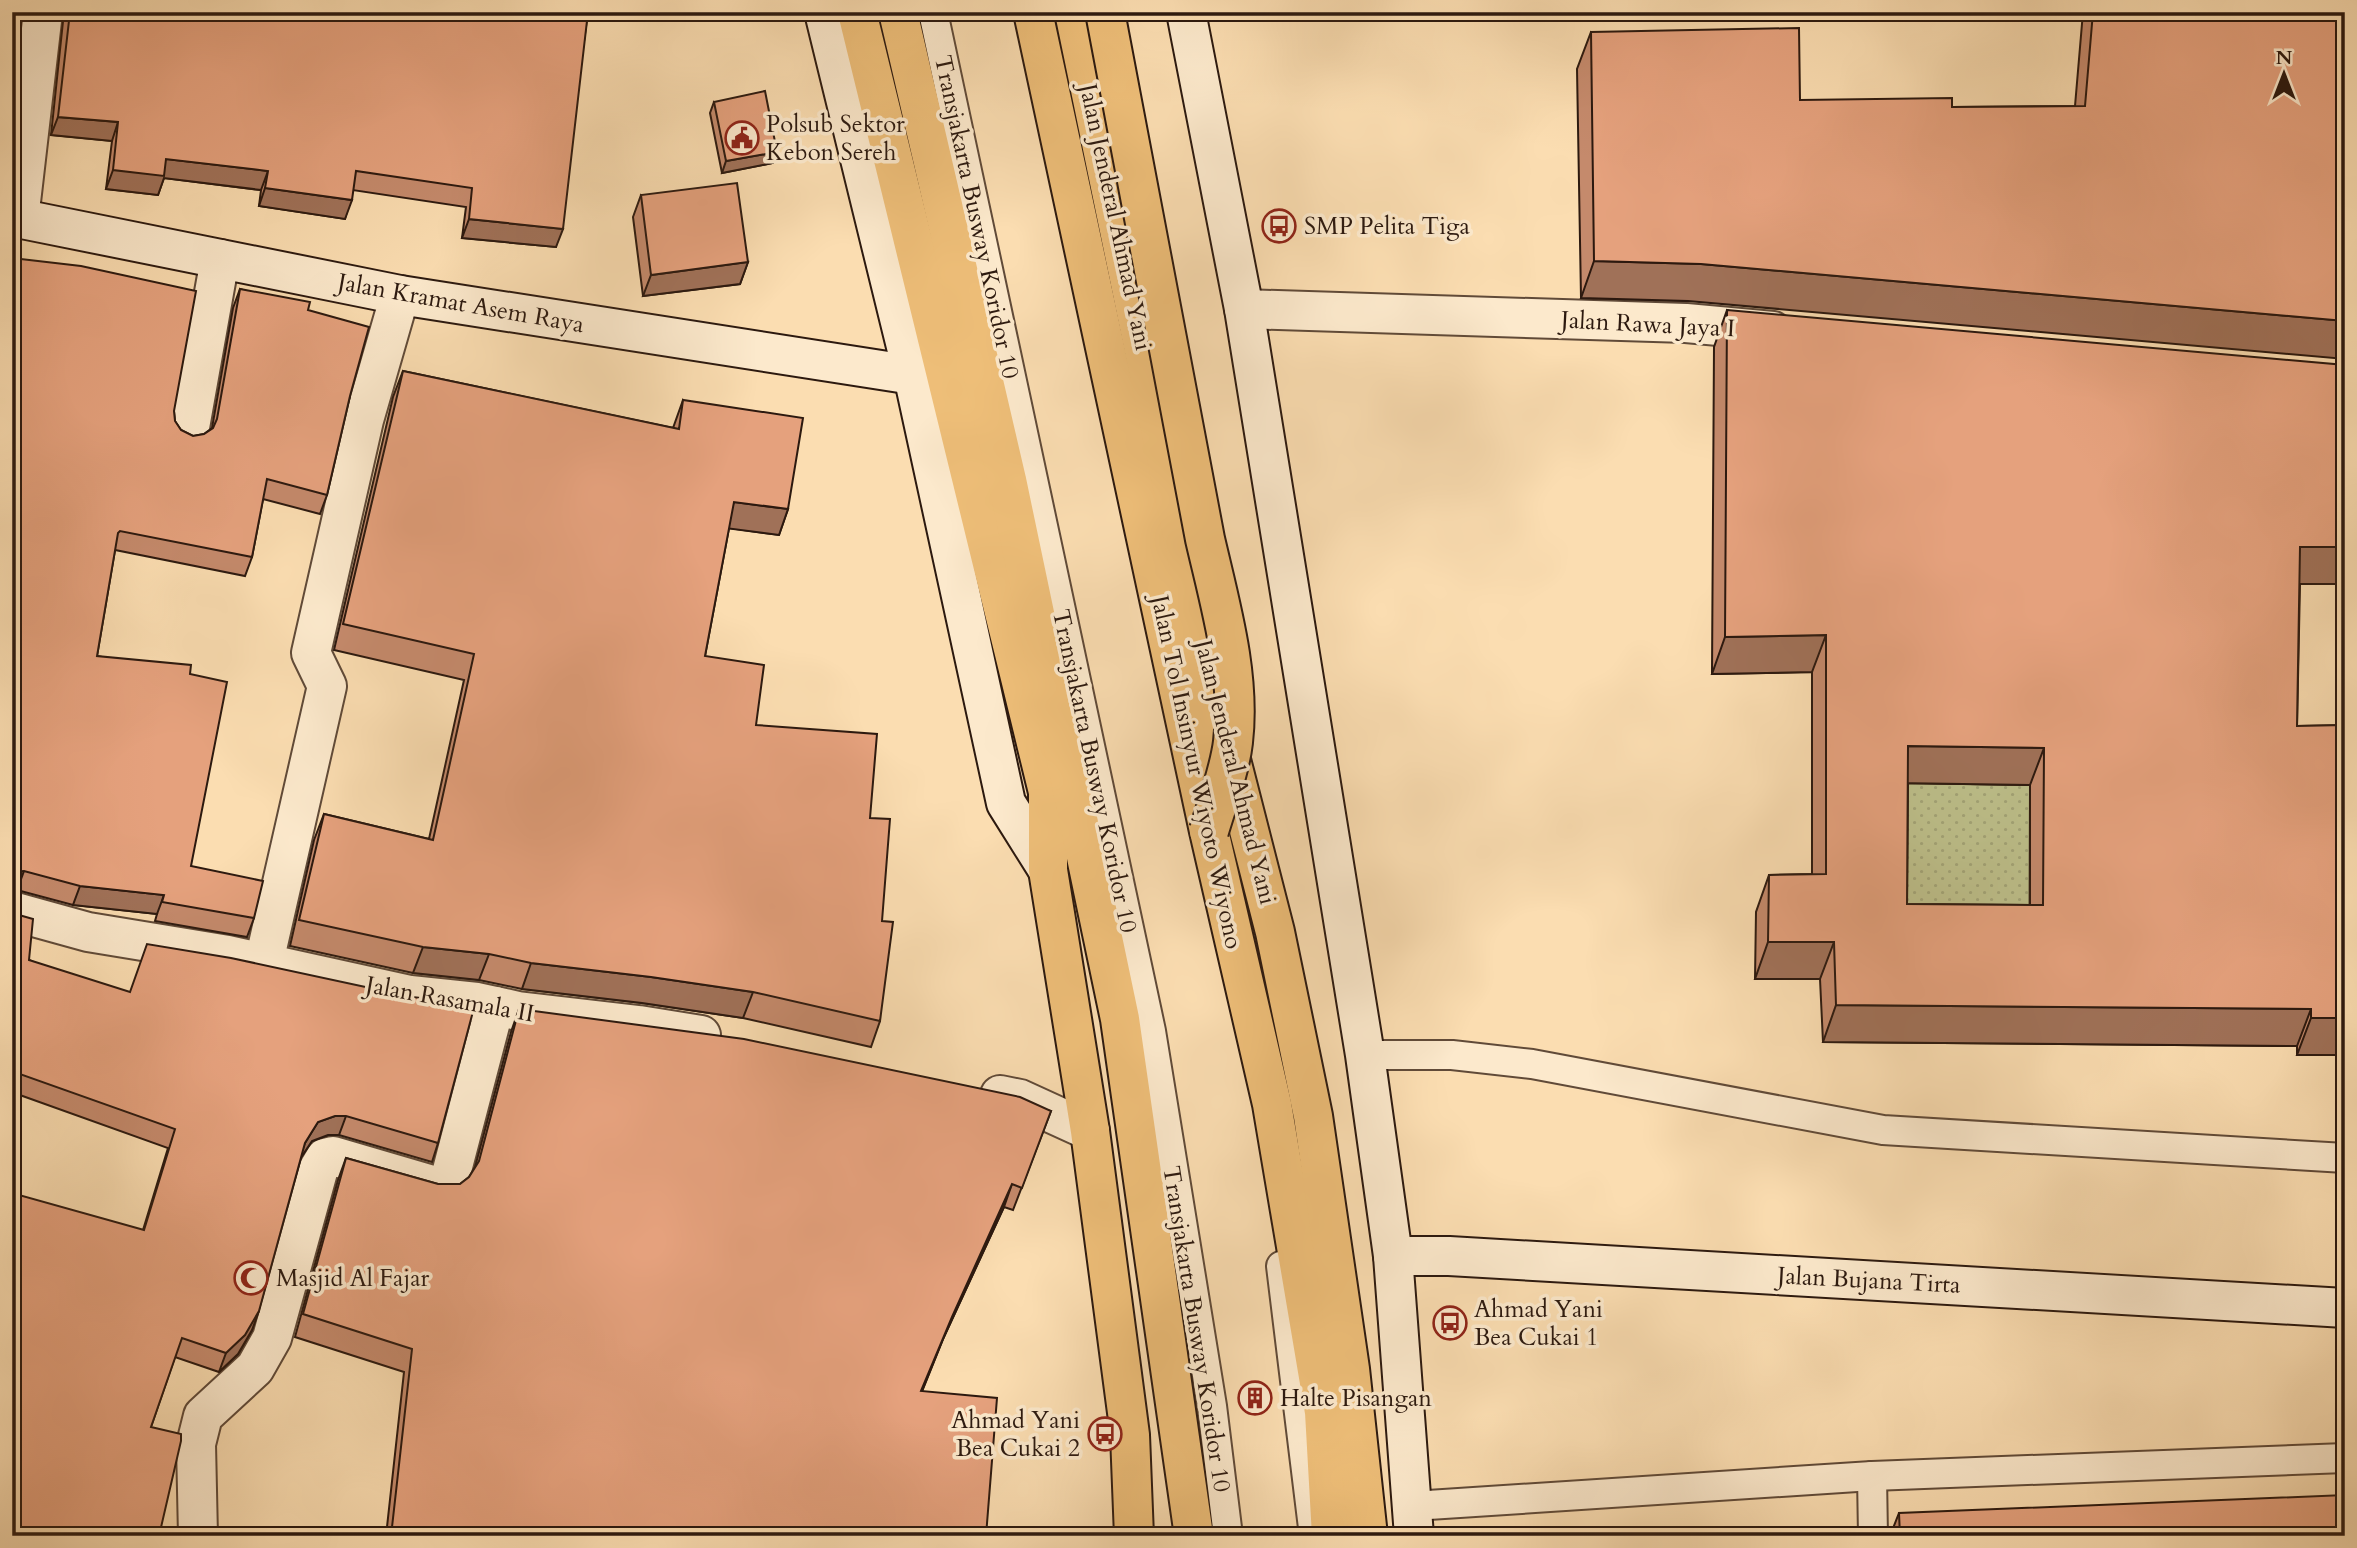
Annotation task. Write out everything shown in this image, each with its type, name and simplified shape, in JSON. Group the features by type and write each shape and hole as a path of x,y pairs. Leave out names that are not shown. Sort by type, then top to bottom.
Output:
{"highway":[{"path":"857,12 1048,792 1048,870 1090,1131 1130,1436 1134,1536"},
{"path":"898,12 1007,480 1120,1019 1194,1536"},
{"name":"Jalan Tol Insinyur Wiyoto Wiyono","path":"1033,12 1209,831 1272,1104 1324,1412 1331,1536"},
{"name":"Jalan Jenderal Ahmad Yani","path":"1074,12 1218,709 1275,932 1313,1116 1350,1369 1368,1536"},
{"path":"1105,12 1205,539 1221,607 1234,691 1233,744 1209,831"}],"street":[{"path":"16,218 43,12"},
{"path":"824,12 912,375 1006,803 1048,870"},
{"path":"1186,12 1244,309 1365,1055 1393,1256 1414,1521"},
{"name":"Jalan Kramat Asem Raya","path":"16,218 400,295 912,375"},
{"path":"189,433 220,259"},
{"path":"264,962 327,686 311,653 364,420 400,295"},
{"name":"Jalan Rawa Jaya I","path":"1244,309 1686,323 1808,334"},
{"name":"Jalan Rasamala II","path":"12,911 88,932 264,962 410,995 740,1040"},
{"path":"198,1536 198,1430 203,1416 255,1368 272,1338 319,1168 325,1158 333,1156 432,1185 444,1186 450,1178 495,1006"},
{"path":"966,1088 1020,1099 1090,1131"},
{"name":"Jalan Bujana Tirta","path":"1393,1256 1449,1256 2345,1308"}],"lane":[{"name":"Transjakarta Busway Koridor 10","path":"933,12 1151,1031 1212,1406 1228,1536"},
{"path":"1021,12 1252,1094 1281,1266 1314,1536"},
{"path":"1365,1055 1452,1055 1532,1064 1883,1130 2345,1158"},
{"path":"1414,1521 1872,1476 2345,1458"},
{"path":"1872,1476 1873,1536"}],"green space":[{"path":"1895,783 2030,785 2029,942 1894,941"}],"building":[{"path":"70,12 588,12 563,229 469,219 472,188 356,171 352,200 265,188 268,171 166,159 164,176 113,170 118,122 58,117"},
{"path":"2093,12 2345,12 2345,321 1701,264 1594,261 1591,32 1799,28 1800,100 1952,98 1952,107 2085,106"},
{"name":"Polsub Sektor Kebon Sereh","path":"765,91 777,152 726,161 714,102"},
{"path":"737,183 748,262 651,275 641,195"},
{"path":"12,258 81,266 196,291 174,411 175,421 181,430 193,436 204,434 213,428 217,419 240,289 310,302 308,310 369,327 327,495 267,479 252,557 120,531 118,533 97,656 191,665 190,674 227,682 191,866 263,881 254,918 162,902 164,895 80,886 24,871 12,872"},
{"path":"1727,310 2345,365 2345,547 2300,547 2297,726 2345,725 2345,1018 2311,1018 2311,1009 1836,1005 1834,942 1768,942 1769,875 1826,874 1826,635 1725,637","holes":["1908,746 2044,748 2043,905 1907,904"]},
{"path":"403,371 679,429 683,400 803,418 788,509 734,502 705,656 764,665 756,725 877,734 870,818 890,819 882,921 893,922 880,1021 753,992 423,947 299,920 324,814 433,840 474,654 343,624"},
{"path":"12,913 33,919 29,960 130,992 147,944 231,958 412,997 475,1004 438,1143 346,1116 335,1116 318,1122 305,1143 259,1311 245,1335 226,1353 182,1338 151,1427 181,1434 159,1536 12,1536 12,1193 144,1230 175,1129 20,1074 12,1121"},
{"path":"519,1009 744,1039 1020,1097 1051,1111 1022,1188 1012,1184 921,1391 997,1398 986,1536 391,1536 412,1349 303,1314 346,1158 438,1184 460,1184 469,1177 479,1161"},
{"path":"2345,1495 2345,1536 1900,1536 1899,1513"}],"place":[{"name":"Polsub Sektor Kebon Sereh","path":"742,138"},
{"name":"SMP Pelita Tiga","path":"1279,226"},
{"name":"Masjid Al Fajar","path":"251,1278"},
{"name":"Ahmad Yani Bea Cukai 1","path":"1450,1323"},
{"name":"Halte Pisangan","path":"1255,1398"},
{"name":"Ahmad Yani Bea Cukai 2","path":"1105,1434"}]}
